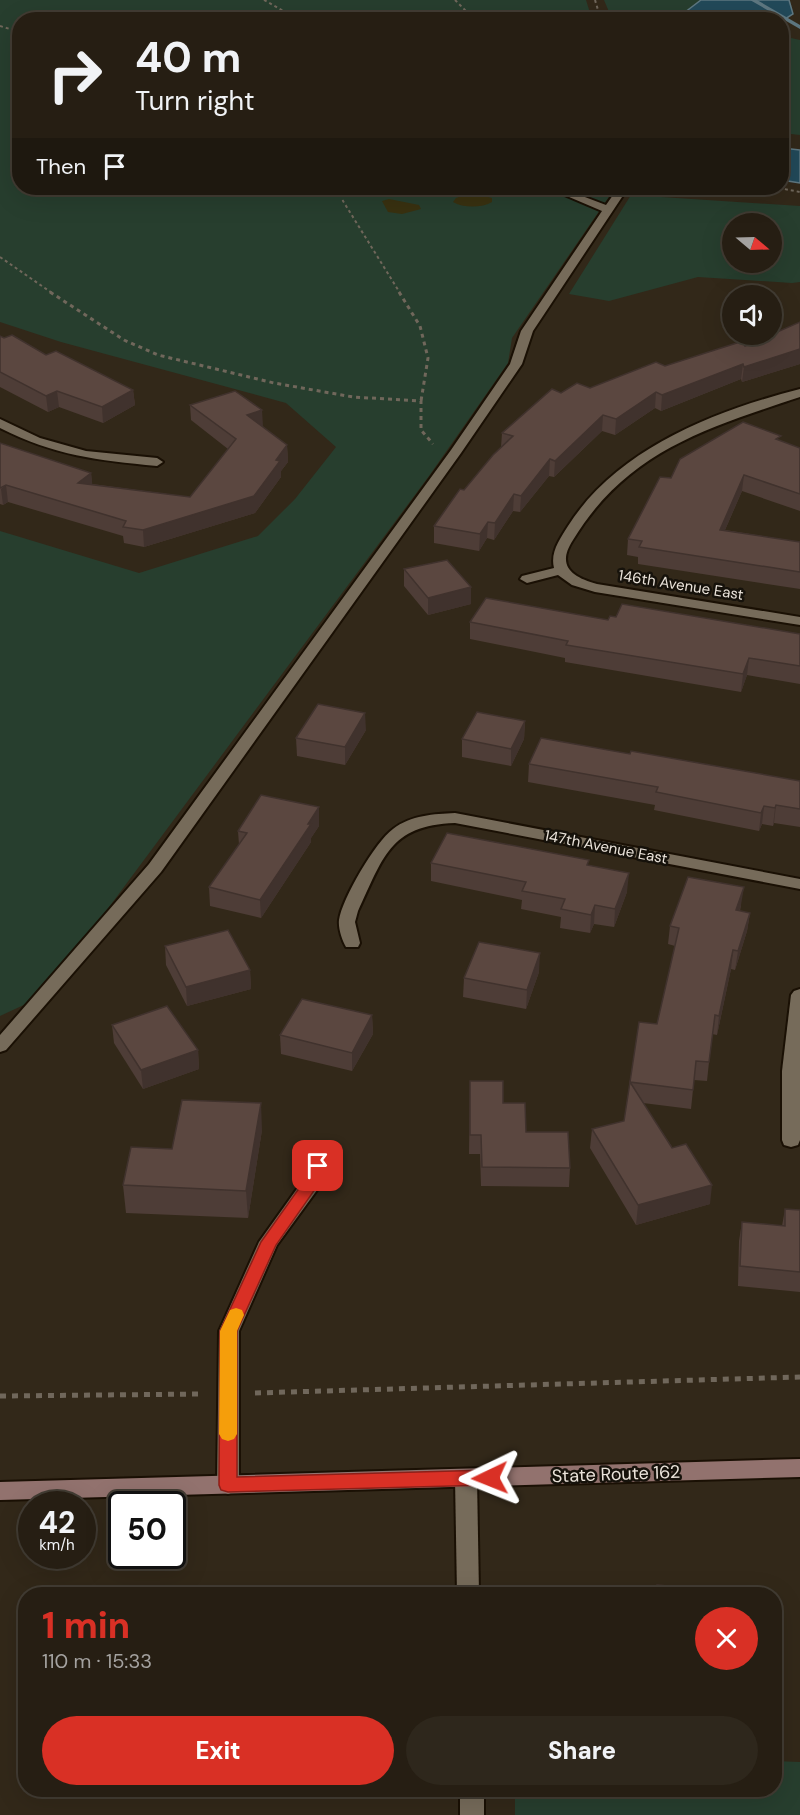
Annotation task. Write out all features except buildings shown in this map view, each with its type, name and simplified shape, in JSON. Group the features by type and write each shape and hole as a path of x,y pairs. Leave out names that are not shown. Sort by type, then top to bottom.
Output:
{"main road":[{"name":"State Route 162","path":"0,1491 800,1468"}],"street":[{"path":"571,195 607,209"},
{"path":"0,1046 156,868 455,453 516,364 527,331 618,195"},
{"path":"527,579 561,570 557,556 583,511 612,481 671,440 709,423 800,393"},
{"path":"784,398 800,407"},
{"path":"0,423 36,441 85,455 158,462"},
{"name":"146th Avenue East","path":"561,570 580,584 595,588 800,621"},
{"name":"147th Avenue East","path":"352,943 347,922 350,911 382,847 393,835 412,824 438,817 455,818 800,884"},
{"path":"791,1140 791,1071 800,995"},
{"path":"228,1485 228,1331 269,1242 313,1181 318,1166"},
{"path":"466,1478 468,1587"},
{"path":"472,1797 472,1815"}],"path":[{"path":"264,0 285,12"},
{"path":"455,0 467,12"},
{"path":"342,195 343,201 420,326 428,358 419,429 422,435 435,446 455,453"},
{"path":"0,257 124,340 158,355 286,386 353,397 421,401"},
{"path":"0,1396 228,1394 800,1377"}],"green space":[{"path":"0,0 586,0 590,12 12,12 12,195 610,195 512,338 508,363 429,476 43,996 0,1016 0,531 139,573 258,536 295,499 336,447 286,403 61,342 0,322"},
{"path":"604,0 701,0 686,12 609,12"},
{"path":"789,38 800,40 800,135 789,134"},
{"path":"631,195 800,206 800,282 698,277 609,301 569,294"},
{"path":"782,1761 800,1762 800,1815 515,1815 515,1797 782,1797"}],"sand":[{"path":"462,196 484,196 492,198 492,202 472,206 453,202"},
{"path":"389,199 419,205 421,209 402,214 388,212 382,201"}],"water":[{"path":"701,0 789,0 793,14 789,17 789,12 685,12"},
{"path":"789,149 800,150 800,183 789,181"}],"waterway":[{"path":"753,0 774,12"},
{"path":"789,21 800,27"}],"slow traffic":[{"path":"228,1434 228,1331 236,1315"}],"route":[{"path":"318,1166 313,1181 269,1242 228,1331 228,1485 490,1478"}]}
